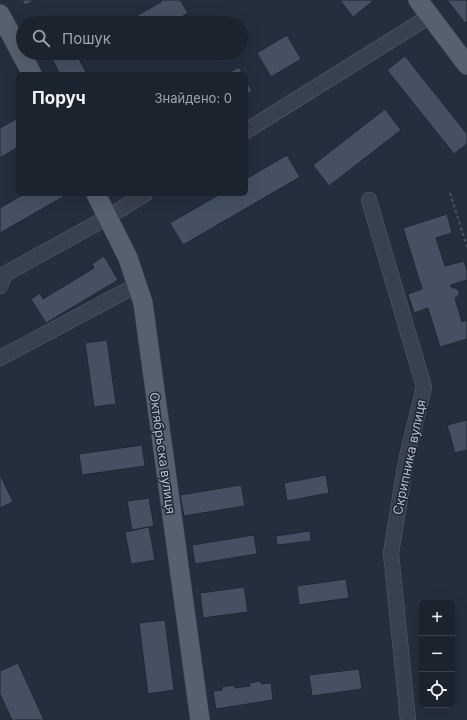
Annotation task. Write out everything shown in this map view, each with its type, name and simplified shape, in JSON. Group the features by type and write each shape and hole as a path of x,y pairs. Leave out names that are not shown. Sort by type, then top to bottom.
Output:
{"main road":[{"path":"418,0 467,65"},
{"path":"0,14 16,44"},
{"path":"25,60 31,72"},
{"name":"Октябрьска вулиця","path":"97,196 128,258 142,303 200,720"}],"street":[{"path":"248,130 430,16"},
{"path":"2,275 108,217 142,196"},
{"name":"Скрипника вулиця","path":"369,200 424,387 406,460 391,553 408,720"},
{"path":"0,358 137,285"}],"path":[{"path":"450,193 467,247"}],"building":[{"path":"22,0 35,0 25,5"},
{"path":"161,0 180,0 188,13 183,16 136,16 161,2"},
{"path":"340,0 372,0 373,1 353,17"},
{"path":"447,0 467,0 467,21 465,23"},
{"path":"287,35 301,59 271,77 257,53"},
{"path":"405,56 467,134 467,144 454,154 387,70"},
{"path":"53,60 80,60 86,72 59,72"},
{"path":"239,67 242,72 230,72"},
{"path":"248,84 252,91 248,93"},
{"path":"385,109 401,130 329,186 313,165"},
{"path":"16,119 16,148 0,158 0,128"},
{"path":"287,155 300,177 183,245 170,223 217,196 248,196 248,178"},
{"path":"21,196 65,196 0,233 0,208"},
{"path":"447,214 452,233 436,238 445,266 464,261 467,271 467,280 451,285 452,288 456,288 459,291 459,295 455,298 462,322 467,320 467,339 440,347 428,308 414,313 408,294 422,289 403,228"},
{"path":"104,256 118,280 46,323 31,299 40,293 43,299 94,268 92,264"},
{"path":"107,340 116,404 94,407 85,343"},
{"path":"467,420 467,450 455,453 447,425"},
{"path":"142,445 145,466 82,475 79,454"},
{"path":"0,474 13,502 0,508"},
{"path":"326,475 329,493 287,501 284,483"},
{"path":"241,485 245,506 184,516 180,495"},
{"path":"149,498 154,526 132,530 127,501"},
{"path":"149,527 155,560 131,564 125,532"},
{"path":"310,531 311,541 277,545 276,536"},
{"path":"254,535 257,554 195,564 192,545"},
{"path":"346,579 349,598 299,605 297,586"},
{"path":"244,587 248,612 203,618 200,593"},
{"path":"165,620 174,690 148,694 139,623"},
{"path":"18,663 44,720 12,720 0,694 0,671"},
{"path":"359,669 362,689 312,696 309,675"},
{"path":"261,681 261,684 271,683 273,700 216,709 213,691 222,690 222,687 234,685 235,688 250,686 249,683"}]}
